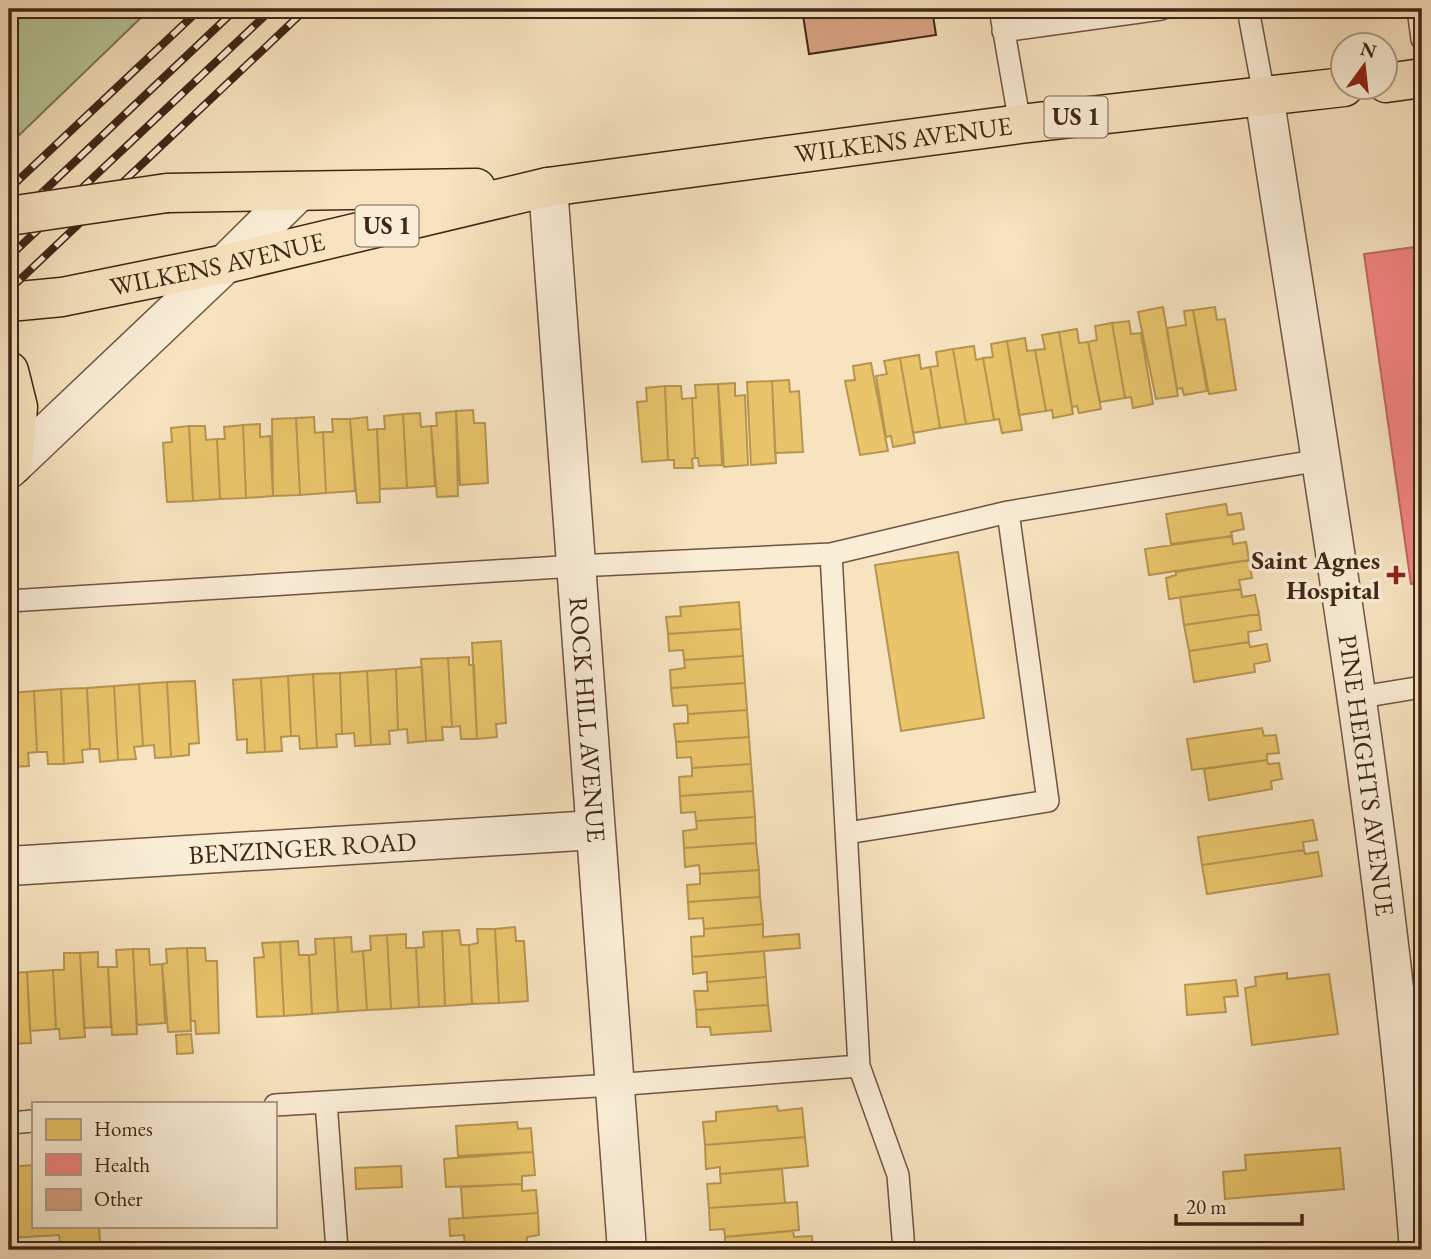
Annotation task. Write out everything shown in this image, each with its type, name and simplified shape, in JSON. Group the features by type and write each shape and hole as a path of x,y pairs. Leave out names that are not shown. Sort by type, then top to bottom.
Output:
{"main road":[{"path":"1400,81 1422,78"},
{"name":"WILKENS AVENUE","path":"9,302 62,296 225,264 548,187 1020,124 1264,94 1330,89"},
{"name":"WILKENS AVENUE","path":"9,216 167,193 548,187"},
{"path":"9,371 18,407 11,467"}],"street":[{"name":"PINE HEIGHTS AVENUE","path":"1264,94 1321,460 1406,1076 1419,1250"},
{"name":"ROCK HILL AVENUE","path":"548,187 627,1250"},
{"path":"11,467 299,191"},
{"name":"BENZINGER ROAD","path":"9,866 595,830"}],"lane":[{"path":"1000,9 1020,124"},
{"path":"1003,31 1161,9"},
{"path":"1248,9 1264,94"},
{"path":"1418,9 1422,38"},
{"path":"9,601 576,566 831,554 1008,512 1321,460"},
{"path":"847,834 1048,801 1008,512"},
{"path":"831,554 859,1066 898,1175 904,1250"},
{"path":"1355,698 1422,687"},
{"path":"276,1105 614,1086 859,1066"},
{"path":"326,1102 337,1250"},
{"path":"9,1123 32,1121"}],"green space":[{"path":"9,9 150,9 9,145"}],"building: Homes":[{"path":"1163,307 1178,396 1156,399 1138,312"},
{"path":"1215,307 1217,320 1225,319 1236,390 1209,394 1193,310"},
{"path":"1193,310 1207,391 1184,395 1182,388 1177,389 1167,328 1186,325 1184,311"},
{"path":"1129,321 1131,334 1141,333 1153,404 1133,408 1131,397 1125,398 1112,323"},
{"path":"1112,323 1125,398 1100,402 1088,342 1097,340 1095,326"},
{"path":"1077,329 1079,343 1088,342 1101,409 1079,413 1077,406 1072,407 1059,332"},
{"path":"1059,332 1073,414 1053,418 1052,410 1046,411 1035,350 1045,349 1042,335"},
{"path":"1025,338 1027,351 1035,350 1046,411 1019,415 1007,341"},
{"path":"1007,341 1022,430 1002,433 999,419 994,420 983,358 993,357 991,344"},
{"path":"974,346 976,360 983,358 994,420 966,424 953,349"},
{"path":"953,349 966,424 940,428 930,367 938,366 936,352"},
{"path":"919,355 921,369 930,367 940,428 913,433 900,358"},
{"path":"900,358 915,443 893,447 891,436 886,437 876,376 887,374 884,361"},
{"path":"871,363 888,451 860,455 845,381 855,380 853,366"},
{"path":"789,380 790,392 799,391 803,452 775,453 772,381"},
{"path":"772,381 776,463 751,465 747,382"},
{"path":"735,383 735,396 745,395 748,465 724,467 718,384"},
{"path":"718,384 722,465 699,466 698,458 695,458 692,398 696,398 695,385"},
{"path":"665,386 681,386 682,399 692,398 695,458 692,459 693,468 674,468 674,460 668,460"},
{"path":"665,386 668,460 642,462 637,402 647,401 646,388"},
{"path":"473,410 474,423 485,423 488,483 460,485 456,411"},
{"path":"456,411 458,496 437,497 431,426 437,426 436,413"},
{"path":"420,413 421,427 431,426 435,486 407,488 403,414"},
{"path":"403,414 407,488 380,489 377,429 385,429 384,416"},
{"path":"314,417 315,433 323,432 326,493 300,495 296,418"},
{"path":"367,417 368,430 377,429 380,502 357,503 350,419"},
{"path":"296,418 300,495 273,496 272,419"},
{"path":"332,419 350,419 355,491 326,493 323,432 333,432"},
{"path":"260,424 260,437 270,436 273,496 246,498 243,425"},
{"path":"243,425 246,498 220,499 217,439 225,439 224,427"},
{"path":"189,426 193,501 167,502 163,443 172,442 171,428"},
{"path":"189,426 205,426 206,440 217,439 220,499 193,501"},
{"path":"1226,504 1228,515 1241,513 1244,529 1231,532 1232,536 1171,544 1166,514"},
{"path":"1232,536 1233,544 1246,542 1249,560 1149,575 1145,549"},
{"path":"958,552 984,718 901,731 875,565"},
{"path":"1249,560 1252,578 1239,580 1241,589 1169,599 1166,578 1176,575 1176,572"},
{"path":"1241,589 1242,597 1255,595 1259,614 1184,625 1180,597"},
{"path":"739,602 741,629 668,634 666,617 681,616 680,607"},
{"path":"1259,614 1261,630 1248,632 1249,642 1189,651 1184,625"},
{"path":"741,629 743,656 684,660 683,650 669,651 668,634"},
{"path":"501,641 506,723 496,724 497,737 477,739 472,643"},
{"path":"1249,642 1250,647 1267,644 1270,661 1254,664 1255,672 1194,682 1189,651"},
{"path":"743,656 745,683 671,688 670,670 685,668 684,660"},
{"path":"469,657 469,665 474,665 477,739 461,739 460,726 452,727 448,658"},
{"path":"448,658 452,727 442,727 443,740 426,741 421,659"},
{"path":"422,667 426,741 408,743 407,729 398,730 396,669"},
{"path":"396,669 398,730 389,731 390,744 371,745 367,671"},
{"path":"367,671 371,745 355,746 354,733 342,734 340,673"},
{"path":"340,673 342,734 336,734 337,747 317,748 313,674"},
{"path":"313,674 317,748 300,749 299,736 291,736 288,676"},
{"path":"288,676 291,736 281,737 282,751 265,752 261,678"},
{"path":"261,678 265,752 247,753 247,739 237,740 233,680"},
{"path":"195,681 199,743 189,744 189,755 171,757 167,682"},
{"path":"167,682 171,757 155,758 154,745 143,746 139,684"},
{"path":"745,683 747,710 688,714 687,705 673,706 671,688"},
{"path":"139,684 143,746 134,747 136,759 118,760 114,686"},
{"path":"114,686 118,760 100,762 99,749 90,749 87,688"},
{"path":"87,688 90,749 82,750 83,762 64,764 61,689"},
{"path":"61,689 64,764 48,764 47,752 37,752 34,691"},
{"path":"34,691 37,752 28,753 29,766 10,767 9,693"},
{"path":"747,710 749,737 676,742 674,724 688,723 688,714"},
{"path":"1262,728 1264,736 1276,735 1279,753 1267,754 1267,760 1192,770 1187,739"},
{"path":"749,737 751,764 692,768 691,757 677,758 676,742"},
{"path":"1267,760 1268,764 1279,763 1282,779 1271,781 1272,789 1209,800 1204,769"},
{"path":"751,764 753,791 680,796 679,777 692,776 692,768"},
{"path":"753,791 755,817 696,821 695,812 681,813 680,796"},
{"path":"755,817 756,843 684,848 683,831 697,829 696,821"},
{"path":"1313,820 1317,840 1303,842 1304,850 1202,865 1198,837"},
{"path":"756,843 759,870 700,874 699,865 685,867 684,848"},
{"path":"1304,850 1305,854 1318,852 1322,876 1207,894 1202,865"},
{"path":"759,870 760,897 688,902 687,885 700,884 700,874"},
{"path":"760,897 763,924 704,929 703,918 689,919 688,902"},
{"path":"763,924 763,937 799,934 800,948 692,957 691,937 704,936 704,929"},
{"path":"515,927 516,941 524,941 528,1001 499,1003 495,929"},
{"path":"477,929 495,929 499,1003 472,1004 469,945 478,943"},
{"path":"459,930 461,945 469,945 472,1004 445,1006 442,931"},
{"path":"442,931 445,1006 419,1007 416,948 424,947 423,932"},
{"path":"406,934 406,948 416,948 419,1007 391,1009 387,935"},
{"path":"387,935 391,1009 367,1010 363,951 371,950 370,936"},
{"path":"351,937 352,952 363,951 367,1010 338,1012 334,938"},
{"path":"334,938 338,1012 312,1014 309,955 316,954 315,939"},
{"path":"298,941 299,955 309,955 312,1014 284,1016 280,942"},
{"path":"280,942 284,1016 257,1017 254,958 264,957 262,943"},
{"path":"187,948 191,1031 168,1032 162,964 167,963 166,949"},
{"path":"187,948 205,948 206,961 217,961 219,1033 196,1034 195,1021 191,1021"},
{"path":"133,949 149,949 150,965 162,964 165,1023 137,1025"},
{"path":"133,949 137,1034 112,1035 108,967 117,967 116,950"},
{"path":"764,951 766,977 707,982 707,972 693,974 692,957"},
{"path":"98,952 98,967 108,967 111,1027 84,1028 80,953"},
{"path":"64,953 80,953 85,1037 60,1039 59,1029 56,1029 53,970 64,970"},
{"path":"53,970 56,1029 30,1031 27,972"},
{"path":"27,972 31,1043 9,1044 9,973"},
{"path":"1287,973 1287,979 1329,974 1338,1034 1252,1045 1245,988 1256,986 1255,977"},
{"path":"766,977 768,1005 696,1010 694,991 708,991 707,982"},
{"path":"1236,980 1238,996 1224,997 1226,1012 1187,1015 1185,985"},
{"path":"768,1005 771,1031 711,1035 710,1027 697,1027 696,1010"},
{"path":"191,1034 193,1053 177,1054 176,1035"},
{"path":"777,1106 778,1111 802,1108 805,1137 705,1145 703,1122 716,1121 716,1112"},
{"path":"517,1122 518,1129 531,1128 533,1152 458,1156 456,1126"},
{"path":"805,1137 808,1166 720,1174 720,1167 706,1169 705,1145"},
{"path":"1340,1148 1344,1189 1225,1199 1223,1172 1246,1170 1245,1155"},
{"path":"533,1152 535,1175 522,1176 522,1184 446,1187 444,1159"},
{"path":"32,1165 32,1228 99,1228 100,1242 60,1244 59,1235 11,1238 9,1167"},
{"path":"401,1166 402,1187 356,1189 355,1168"},
{"path":"782,1169 785,1203 709,1208 707,1184 721,1183 720,1174"},
{"path":"522,1184 522,1191 536,1190 538,1213 463,1218 461,1187"},
{"path":"797,1202 799,1230 725,1237 724,1229 710,1230 709,1208"},
{"path":"538,1213 539,1235 527,1237 527,1246 465,1249 464,1235 450,1236 449,1219"},
{"path":"793,1231 794,1237 812,1236 813,1250 712,1250 712,1245 725,1244 725,1237"},
{"path":"541,1247 541,1250 451,1250"}],"building: Health":[{"path":"1422,246 1422,583 1411,584 1364,254"}],"building: Other":[{"path":"802,9 932,9 936,35 809,54"}],"railway":[{"path":"9,189 200,9"},
{"path":"9,224 236,9"},
{"path":"9,257 272,9"},
{"path":"9,290 306,9"}],"place":[{"name":"Saint Agnes Hospital","path":"1396,575"}]}
